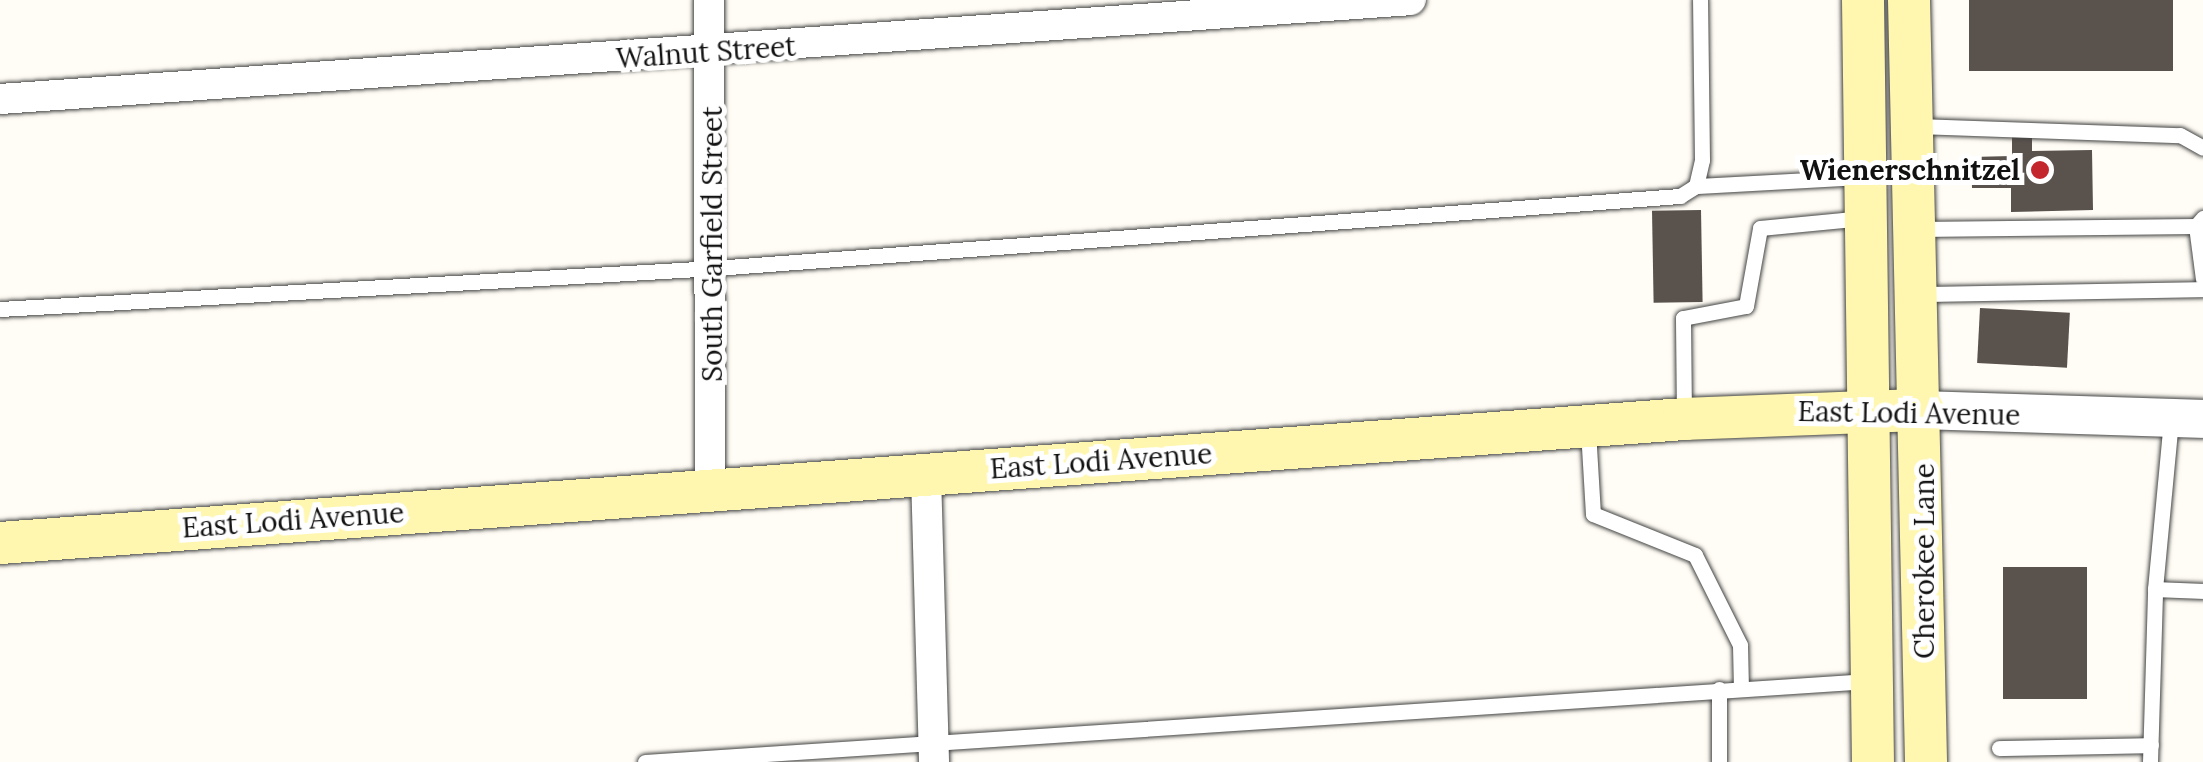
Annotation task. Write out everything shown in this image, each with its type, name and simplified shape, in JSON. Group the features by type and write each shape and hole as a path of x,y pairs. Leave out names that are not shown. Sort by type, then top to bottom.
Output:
{"main road":[{"name":"Cherokee Lane","path":"1863,0 1873,762"},
{"name":"Cherokee Lane","path":"1909,0 1923,410 1926,762"},
{"name":"East Lodi Avenue","path":"0,543 1684,419 1869,408 1923,410"}],"street":[{"name":"South Garfield Street","path":"709,0 715,268 710,488"},
{"name":"Walnut Street","path":"0,99 1411,0"},
{"name":"East Lodi Avenue","path":"1923,410 2187,420"},
{"path":"926,474 934,752"}],"lane":[{"path":"1696,186 1700,0"},
{"path":"1914,126 2180,135 2203,148"},
{"path":"0,309 715,268 1680,196 1696,186 1863,197"},
{"path":"1684,419 1683,318 1746,306 1760,228 1863,197"},
{"path":"1917,229 2200,222 2203,279"},
{"path":"1920,294 2203,289"},
{"path":"2150,762 2155,589 2187,420"},
{"path":"1588,426 1593,514 1696,555 1740,645 1741,688"},
{"path":"2155,589 2203,590"},
{"path":"645,762 934,752 1719,689 1872,681"},
{"path":"1718,762 1719,689"},
{"path":"1999,748 2151,744"}],"building":[{"path":"1969,0 2173,0 2173,71 1969,71"},
{"path":"2012,130 2032,130 2032,151 2092,150 2093,210 2011,212 2011,188 1972,188 1971,157 2012,156"},
{"path":"1701,210 1703,302 1654,303 1652,211"},
{"path":"1980,308 2070,313 2067,368 1977,363"},
{"path":"2003,567 2087,567 2087,699 2003,699"}],"place":[{"name":"Wienerschnitzel","path":"2040,170"}]}
